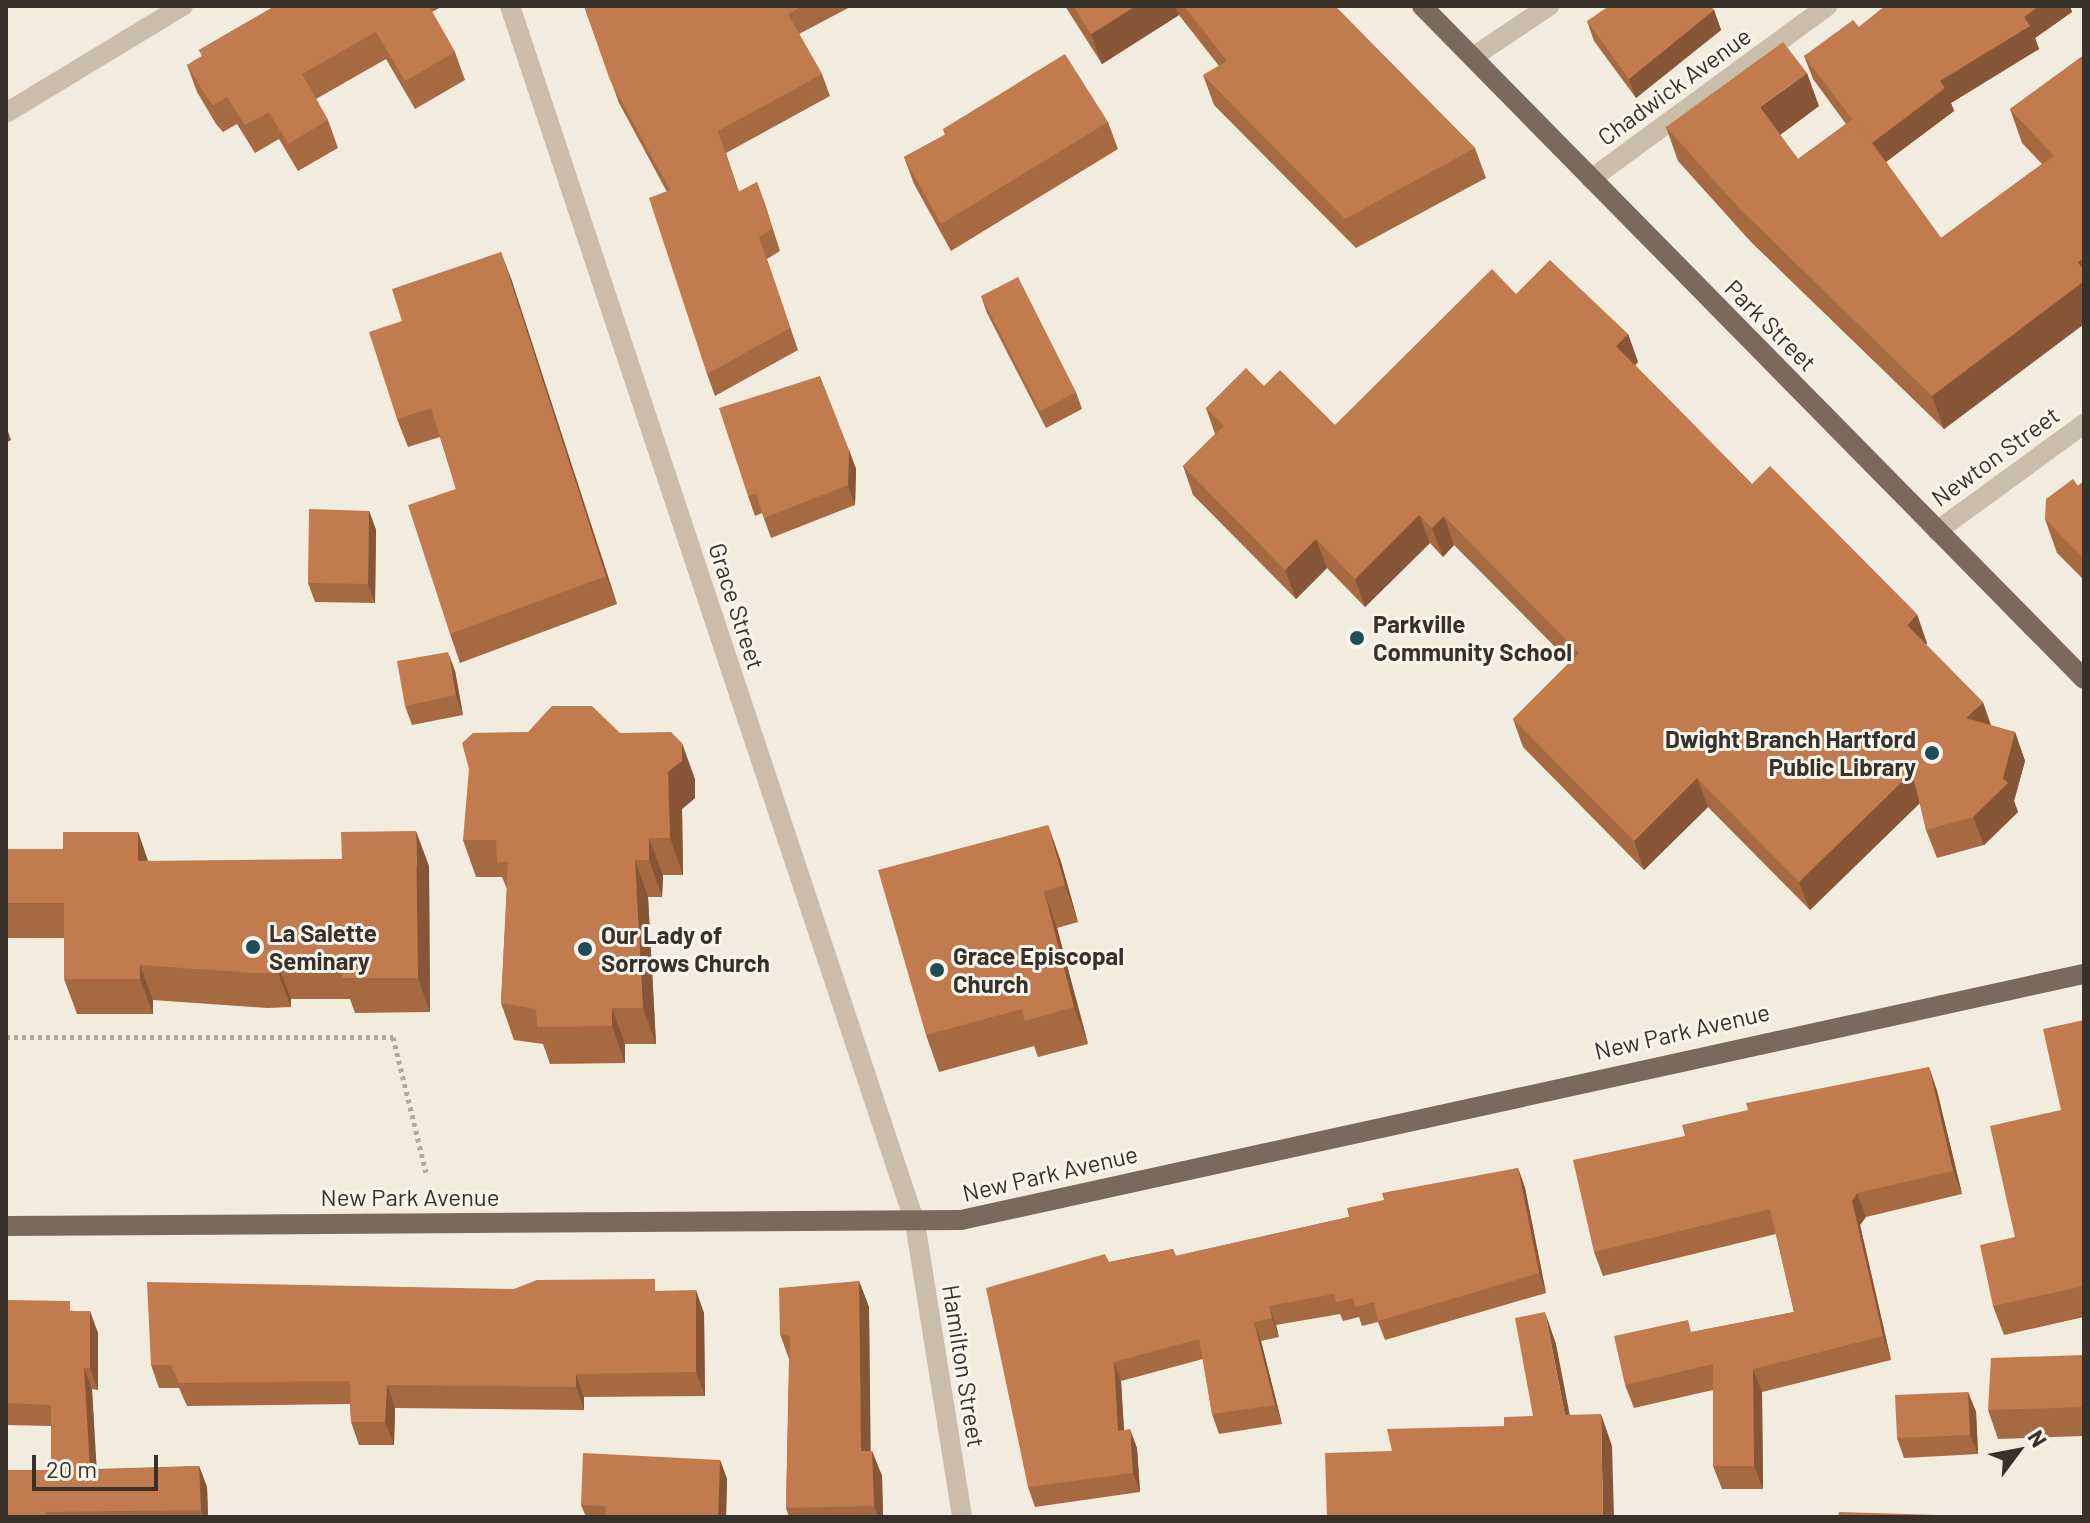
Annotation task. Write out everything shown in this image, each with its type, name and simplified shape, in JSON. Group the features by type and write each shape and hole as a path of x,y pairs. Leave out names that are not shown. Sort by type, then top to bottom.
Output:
{"main road":[{"name":"Park Street","path":"1422,6 2084,679"},
{"name":"New Park Avenue","path":"6,1226 915,1223 961,1220 2084,974"}],"street":[{"path":"6,113 183,6"},
{"name":"Grace Street","path":"510,6 915,1223"},
{"path":"1473,57 1549,6"},
{"name":"Chadwick Avenue","path":"1591,179 1802,13 1827,6"},
{"name":"Newton Street","path":"1937,531 2084,424"},
{"name":"Hamilton Street","path":"915,1223 962,1517"}],"path":[{"path":"6,1037 393,1037 426,1172"}],"building":[{"path":"275,6 429,6 455,52 405,81 376,32 302,74 328,120 288,144 269,112 245,125 227,97 213,105 187,65 203,56 199,50"},
{"path":"584,6 803,6 788,14 822,74 718,131 738,192 757,182 772,229 759,237 790,328 707,374 649,198 670,190 610,80"},
{"path":"1073,6 1136,6 1091,34"},
{"path":"1184,6 1335,6 1475,148 1345,219 1203,75 1227,61"},
{"path":"1609,6 1711,6 1714,10 1629,79 1587,21"},
{"path":"1885,6 2039,6 2024,17 2030,26 1940,81 1945,88 1872,143 1804,56 1853,20 1859,27"},
{"path":"1783,42 1807,73 1760,107 1798,159 1854,118 1941,238 2054,156 2010,109 2084,55 2084,258 2078,262 2084,270 2084,281 1932,396 1739,208 1666,127"},
{"path":"1065,54 1108,122 941,224 904,157 946,134 943,129"},
{"path":"501,252 606,576 450,634 408,505 456,489 431,408 397,419 369,332 402,321 392,289"},
{"path":"1550,260 1628,334 1616,346 1752,484 1770,466 1917,614 1907,625 1983,702 1966,718 2015,732 2003,778 2008,783 1973,817 1926,830 1912,772 1799,882 1697,778 1634,841 1513,719 1579,653 1444,516 1432,528 1419,515 1355,579 1316,539 1285,570 1183,466 1224,426 1206,408 1246,368 1264,386 1280,370 1335,425 1492,269 1516,294"},
{"path":"1018,277 1076,392 1040,411 981,296"},
{"path":"820,376 849,450 848,485 764,518 756,494 748,496 719,408"},
{"path":"2073,479 2078,486 2084,481 2084,559 2045,519 2046,499"},
{"path":"309,509 369,511 368,584 308,583"},
{"path":"448,652 456,695 405,706 397,661"},
{"name":"Our Lady of Sorrows Church","path":"552,706 592,706 620,733 671,732 682,743 682,761 668,772 670,838 649,838 649,860 635,860 643,1008 612,1008 612,1026 537,1027 536,1009 501,1003 508,862 497,862 496,840 463,840 469,769 462,743 473,733 528,732"},
{"name":"Grace Episcopal Church","path":"1048,825 1065,885 1044,891 1074,1007 1025,1021 1022,1009 926,1035 878,870"},
{"name":"La Salette Seminary","path":"416,831 418,978 342,978 343,964 278,965 278,973 140,965 140,979 64,979 64,903 6,903 6,849 63,849 63,832 138,832 138,861 342,859 341,832"},
{"path":"2084,1020 2084,1286 1993,1306 1980,1245 2015,1237 1990,1126 2061,1110 2043,1029"},
{"path":"1929,1067 1953,1171 1857,1193 1852,1201 1883,1336 1753,1369 1754,1466 1713,1466 1713,1364 1625,1385 1614,1336 1688,1320 1691,1332 1794,1312 1770,1209 1594,1252 1573,1160 1685,1136 1682,1125 1748,1110 1746,1103"},
{"path":"1518,1168 1539,1273 1378,1321 1374,1302 1355,1307 1353,1298 1336,1302 1334,1294 1269,1306 1272,1318 1254,1322 1275,1405 1212,1414 1199,1339 1114,1362 1118,1431 1130,1429 1133,1473 1028,1487 986,1288 1105,1254 1109,1262 1173,1249 1175,1256 1349,1217 1347,1208 1384,1200 1382,1193"},
{"path":"655,1279 655,1291 696,1290 696,1372 576,1374 576,1387 387,1385 385,1422 351,1422 350,1381 179,1383 171,1365 151,1365 147,1282 514,1289 537,1280"},
{"path":"859,1281 861,1451 872,1451 874,1506 786,1508 790,1336 780,1334 779,1288"},
{"path":"6,1300 70,1301 70,1311 90,1311 90,1368 84,1368 90,1470 199,1466 201,1510 45,1512 45,1517 6,1517 6,1470 51,1470 51,1405 6,1403"},
{"path":"1545,1312 1565,1415 1601,1414 1603,1517 1327,1517 1325,1453 1392,1451 1387,1429 1504,1426 1504,1417 1533,1416 1515,1318"},
{"path":"2084,1355 2084,1407 1988,1410 1991,1358"},
{"path":"1968,1392 1970,1435 1897,1438 1895,1395"},
{"path":"583,1453 720,1460 718,1517 606,1517 605,1506 581,1505"},
{"path":"1839,1512 1970,1516 1970,1517 1838,1517"}],"place":[{"name":"Parkville Community School","path":"1357,638"},
{"name":"Dwight Branch Hartford Public Library","path":"1932,753"},
{"name":"La Salette Seminary","path":"253,947"},
{"name":"Our Lady of Sorrows Church","path":"585,949"},
{"name":"Grace Episcopal Church","path":"937,970"}]}
